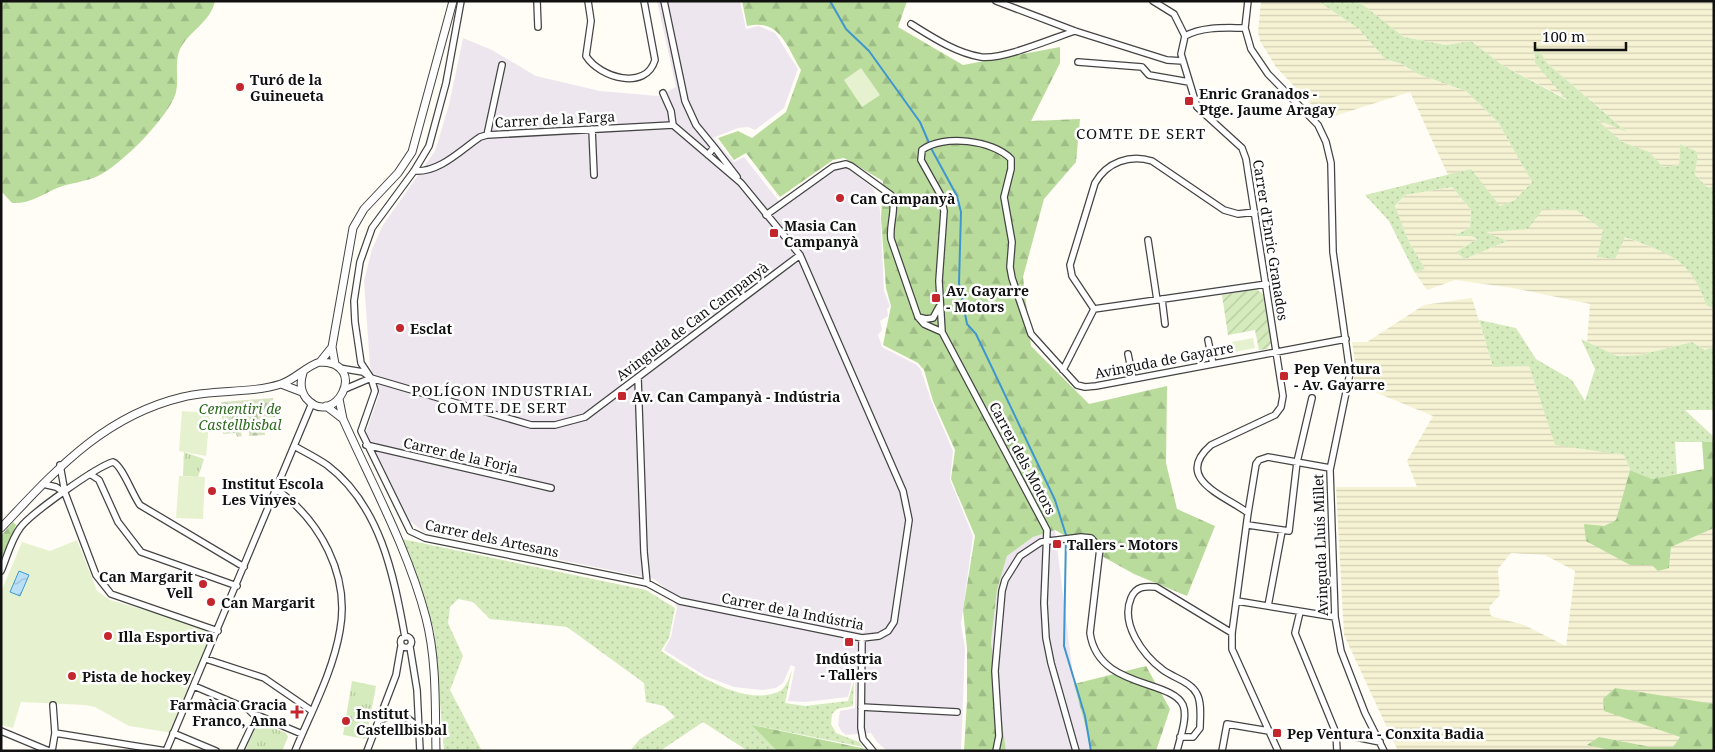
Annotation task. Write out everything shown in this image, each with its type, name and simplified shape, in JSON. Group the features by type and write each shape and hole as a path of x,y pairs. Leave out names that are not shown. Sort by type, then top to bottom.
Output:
{"street":[{"path":"326,406 339,400 345,389 345,379 337,366 332,347 354,228 364,210 398,174 412,152 453,1"},
{"path":"345,389 371,378 362,366 355,322 354,301 358,272 372,228 414,171 429,146 442,103 461,1"},
{"path":"537,1 538,27"},
{"path":"588,1 591,21 586,56 605,71 632,80 648,74 653,68 655,60 644,1"},
{"name":"Carrer de la Indústria","path":"647,582 680,600 862,638 879,636 888,631 894,622 908,530 907,504 800,255 766,215 728,163 696,125 685,101 664,1"},
{"path":"996,1 1075,31 1168,60 1183,61"},
{"path":"1154,1 1174,14 1185,36 1203,29 1245,28"},
{"name":"Avinguda Lluís Millet","path":"1248,1 1245,28 1252,49 1277,83 1314,119 1326,142 1331,163 1334,264 1349,358 1348,388 1330,468 1335,617 1340,651 1365,713 1384,751"},
{"path":"911,24 939,42 982,57 1007,53 1075,31"},
{"name":"Carrer d'Enric Granados","path":"1185,36 1181,50 1197,107 1242,148 1246,159 1283,396 1281,406 1275,415 1211,444 1203,452 1200,461 1199,472 1202,482 1208,488 1248,513"},
{"path":"1078,62 1142,67 1149,74 1190,82"},
{"path":"488,135 502,64"},
{"path":"663,93 671,112 673,125"},
{"name":"Carrer de la Indústria","path":"673,125 741,183"},
{"name":"Carrer de la Farga","path":"414,171 426,171 438,167 480,137 488,135 673,125"},
{"path":"592,129 594,175"},
{"name":"Avinguda de Gayarre","path":"942,332 939,281 944,211 940,194 921,160 921,153 931,145 950,140 960,140 1003,151 1011,159 1011,169 1004,197 1012,242 1010,267 1012,278 1031,334 1077,385 1085,388 1276,352"},
{"path":"708,155 714,147"},
{"path":"1094,309 1072,276 1070,265 1095,183 1101,172 1112,163 1144,159 1152,161 1224,210 1238,214 1255,212"},
{"path":"766,215 833,167 846,164 851,166 884,189 894,201 890,229 891,239 918,317 924,324 942,332"},
{"path":"1148,240 1159,299 1166,324"},
{"name":"Avinguda de Can Campanyà","path":"337,366 363,372 371,378 531,425 543,426 567,423 585,417 800,255"},
{"path":"1094,309 1266,284"},
{"path":"918,317 926,320 933,318 940,305"},
{"path":"1062,370 1094,309"},
{"name":"Carrer dels Motors","path":"942,332 1046,530 1044,603 1046,638 1054,677 1076,751"},
{"path":"1276,352 1346,338"},
{"path":"1208,340 1213,364"},
{"path":"320,362 332,347"},
{"path":"1128,354 1133,379"},
{"path":"1,528 60,465 84,445 112,427 173,400 192,395 280,384 303,373 313,364 320,362 337,366"},
{"path":"302,392 303,373"},
{"name":"Carrer dels Artesans","path":"371,378 375,391 360,431 399,513 410,531 415,535 647,582"},
{"path":"638,378 644,552 647,582"},
{"path":"280,384 302,392 312,403 326,406 343,419"},
{"path":"1248,525 1289,531 1297,462 1312,398"},
{"path":"339,400 343,419 411,572 427,620 433,662 436,751"},
{"path":"55,733 166,751 237,586 312,403"},
{"path":"294,446 327,465 340,476 370,514 385,551 404,637"},
{"name":"Carrer de la Forja","path":"366,446 551,488"},
{"path":"1278,751 1232,649 1232,633 1256,464 1259,460 1268,457 1330,468"},
{"path":"1,571 20,528 90,474 108,464 117,463 133,496 140,505 244,567"},
{"path":"60,465 65,493 96,575 111,594 218,631"},
{"path":"90,474 99,480 112,513 137,549 157,559 237,586"},
{"path":"50,477 63,479"},
{"path":"43,484 56,487 65,493"},
{"path":"276,489 290,498 317,529 332,559 339,586 342,612 337,645 296,751"},
{"path":"1268,606 1282,531"},
{"path":"996,751 999,736 995,671 1003,586 1020,556 1031,547 1046,541 1081,537 1091,538 1100,548 1090,633 1092,644 1103,661 1125,677 1178,698 1183,705 1184,714 1177,751"},
{"path":"1180,736 1194,736 1200,728 1198,695 1191,687 1163,670 1140,645 1129,623 1131,598 1136,590 1145,586 1156,587 1232,633"},
{"path":"1237,601 1335,617"},
{"path":"1300,612 1295,633 1336,733 1337,751"},
{"path":"367,751 396,675 401,646 400,641 404,637"},
{"path":"404,637 411,640 410,647 417,690 420,751"},
{"path":"862,638 861,728 863,739 873,751"},
{"path":"401,646 410,647"},
{"path":"206,659 264,678 312,711"},
{"path":"194,686 248,708 255,716 257,715 302,734"},
{"path":"1,731 51,751 55,733 53,704"},
{"path":"861,707 957,712"},
{"path":"380,720 392,715 404,716 418,729"},
{"path":"240,751 255,716"},
{"path":"1222,751 1227,724 1269,730"},
{"path":"173,733 216,751"},
{"path":"1336,733 1380,742"}],"shaded area":[{"path":"657,1 740,1 746,29 759,26 775,33 798,69 784,108 755,130 748,127 738,128 713,138 734,162 744,157 782,205 837,169 846,167 873,188 880,210 884,291 890,306 887,309 888,316 880,321 882,330 878,335 882,347 917,365 921,370 931,400 953,451 950,480 973,536 961,624 965,648 961,751 887,751 871,733 846,735 842,732 838,725 840,711 855,708 855,669 848,697 805,702 788,701 795,667 791,665 783,683 776,688 762,690 734,687 705,676 664,650 671,637 677,607 664,587 654,579 424,532 410,521 366,432 379,395 370,366 364,281 372,249 383,225 435,151 449,105 463,38 492,50 536,76 600,91 658,96 676,87"},
{"path":"1261,1 1318,1 1359,29 1385,59 1402,64 1418,74 1466,91 1498,122 1532,182 1515,200 1499,207 1471,169 1448,175 1410,92 1325,119 1276,67 1260,41 1258,32"},
{"path":"1358,1 1714,1 1714,186 1708,188 1695,175 1698,152 1680,144 1679,165 1663,167 1649,153 1622,142 1594,118 1625,130 1547,63 1534,43 1535,63 1569,100 1502,65 1471,41 1446,45 1404,37"},
{"path":"1452,187 1471,210 1470,228 1455,235 1472,236 1477,239 1457,251 1465,259 1507,241 1485,232 1543,209 1576,210 1604,230 1597,257 1625,237 1668,254 1692,272 1706,305 1714,309 1714,346 1705,350 1692,342 1640,355 1617,356 1587,342 1590,304 1513,288 1455,280 1427,290 1415,273 1425,269 1408,240 1395,207 1405,195"},
{"path":"1472,298 1493,367 1529,366 1555,444 1624,455 1630,470 1616,520 1604,526 1615,555 1630,565 1653,565 1669,568 1671,547 1714,528 1714,704 1605,711 1680,737 1674,747 1651,747 1599,737 1588,745 1614,751 1398,751 1344,635 1336,487 1417,487 1407,461 1433,416 1353,383 1356,368 1352,342 1367,342 1424,305","holes":["1511,553 1545,555 1575,571 1566,646 1524,625 1491,616 1489,607 1500,595 1498,569"]},
{"path":"1055,530 1074,684 1092,751 1006,751 991,642 997,590 1007,556 1033,537"}],"green space":[{"path":"1,1 215,1 209,15 180,49 177,61 176,92 169,108 129,153 98,176 57,188 30,201 12,203 1,191"},
{"path":"742,1 907,1 898,27 963,65 1060,47 1060,63 1031,121 1080,119 1076,162 1044,199 1023,277 1031,346 1089,404 1167,386 1166,463 1177,509 1215,526 1187,596 1134,574 1055,530 1033,537 1007,556 997,590 991,642 1006,751 964,751 967,700 967,648 963,610 975,536 951,479 955,450 933,401 924,370 918,363 883,345 891,306 886,288 881,218 883,181 844,158 833,160 780,197 746,153 734,160 718,138 738,131 752,138 786,112 801,70 781,36 775,30 767,26 747,26"},
{"path":"1318,1 1358,1 1404,37 1446,45 1471,41 1502,65 1567,100 1535,63 1534,42 1547,63 1627,132 1596,119 1622,142 1649,152 1663,167 1679,165 1680,144 1698,152 1695,175 1708,188 1714,186 1714,309 1706,305 1693,277 1685,267 1665,253 1625,237 1615,259 1597,257 1603,230 1576,210 1543,209 1528,229 1486,232 1507,241 1465,259 1456,252 1477,239 1472,236 1453,236 1470,228 1471,210 1452,187 1405,195 1395,206 1408,240 1425,269 1415,273 1389,221 1365,195 1471,169 1500,206 1515,200 1532,182 1498,122 1466,91 1418,74 1402,64 1385,59 1359,29"},
{"path":"861,68 880,95 862,107 844,80"},
{"path":"1256,289 1263,294 1271,343 1267,349 1259,350 1255,330 1228,335 1222,295"},
{"path":"1479,320 1516,328 1536,359 1572,380 1585,401 1595,369 1581,339 1617,356 1640,355 1692,342 1705,350 1714,346 1714,410 1685,410 1714,437 1714,442 1675,442 1677,474 1652,479 1630,470 1624,455 1555,445 1529,366 1493,367"},
{"path":"1253,338 1255,348 1234,352 1232,342"},
{"name":"Cementiri de Castellbisbal","path":"273,398 275,417 264,418 265,435 249,436 249,432 241,432 242,436 237,437 236,433 223,434 221,402"},
{"path":"182,411 210,413 206,456 179,451"},
{"path":"1702,442 1714,442 1714,528 1671,547 1669,568 1658,571 1652,565 1630,565 1586,541 1584,524 1604,526 1616,520 1630,470 1652,479 1704,469"},
{"path":"184,452 204,459 198,477 183,476"},
{"path":"179,476 205,477 203,519 176,518"},
{"path":"13,522 16,525 1,559 1,536"},
{"path":"402,539 646,590 675,608 669,638 661,651 686,668 732,691 748,695 764,695 781,691 792,670 785,703 805,706 848,701 854,680 853,706 837,709 832,714 831,724 836,733 859,742 863,747 753,725 777,751 748,751 703,722 660,751 630,751 640,739 675,717 664,706 646,702 644,683 567,627 490,619 473,602 458,599 450,607 448,623 463,656 450,690 482,751 444,751 434,630"},
{"name":"Illa Esportiva","path":"77,540 97,591 110,600 218,631 173,733 129,726 95,707 21,702 13,728 1,725 1,592 22,542 50,551"},
{"path":"1146,666 1170,709 1156,751 1092,751 1074,684"},
{"name":"Institut Castellbisbal","path":"352,681 376,686 366,739 343,735"},
{"path":"1615,688 1714,704 1714,751 1614,751 1587,745 1599,737 1651,747 1673,747 1680,737 1604,711 1603,699"},
{"path":"258,722 286,733 288,737 282,751 245,751"},
{"path":"752,725 866,749 867,751 777,751"}],"water":[{"path":"19,571 29,575 20,596 10,592"}],"waterway":[{"path":"830,1 846,29 869,51 920,122 932,150 957,196 961,212 959,283 967,324 976,334 1055,500 1066,535 1064,646 1085,716 1091,751"}],"place":[{"name":"Turó de la Guineueta","path":"240,87"},
{"name":"Enric Granados - Ptge. Jaume Aragay","path":"1189,101"},
{"name":"Can Campanyà","path":"840,198"},
{"name":"Masia Can Campanyà","path":"774,233"},
{"name":"Av. Gayarre - Motors","path":"936,298"},
{"name":"Esclat","path":"400,328"},
{"name":"Pep Ventura - Av. Gayarre","path":"1284,376"},
{"name":"Av. Can Campanyà - Indústria","path":"622,396"},
{"name":"Institut Escola Les Vinyes","path":"212,491"},
{"name":"Tallers - Motors","path":"1057,544"},
{"name":"Can Margarit Vell","path":"203,584"},
{"name":"Can Margarit","path":"211,602"},
{"name":"Illa Esportiva","path":"108,636"},
{"name":"Indústria - Tallers","path":"849,642"},
{"name":"Pista de hockey","path":"72,676"},
{"name":"Farmàcia Gracia Franco, Anna","path":"297,712"},
{"name":"Institut Castellbisbal","path":"346,721"},
{"name":"Pep Ventura - Conxita Badia","path":"1277,733"}],"district":[{"name":"COMTE DE SERT","path":"1141,133"},
{"name":"POLÍGON INDUSTRIAL COMTE DE SERT","path":"502,398"}]}
